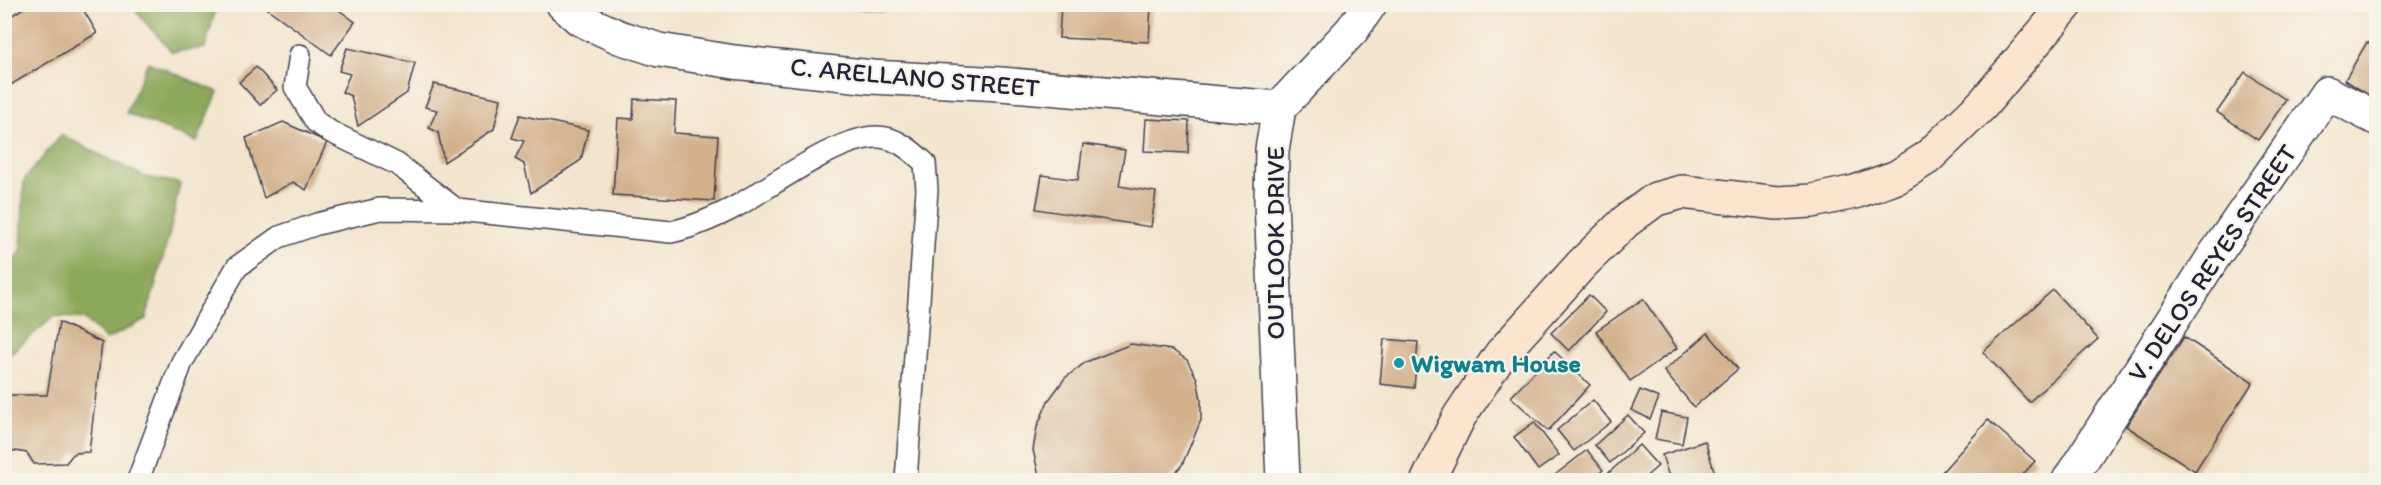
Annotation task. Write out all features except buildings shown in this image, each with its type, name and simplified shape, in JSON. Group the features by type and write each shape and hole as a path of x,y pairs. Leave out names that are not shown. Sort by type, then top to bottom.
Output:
{"main road":[{"path":"1428,480 1459,417 1501,354 1582,264 1626,221 1656,199 1682,192 1778,203 1812,201 1855,192 1897,177 1927,158 1983,104 2067,4"}],"street":[{"name":"C. ARELLANO STREET","path":"563,4 580,19 619,37 659,50 734,62 872,77 1001,84 1279,108"},
{"name":"OUTLOOK DRIVE","path":"1283,480 1271,201 1272,150 1279,108 1352,30 1370,4"},
{"name":"V. DELOS REYES STREET","path":"2069,480 2161,336 2327,93 2376,118"}],"lane":[{"path":"300,55 295,87 316,122 331,132 396,164 457,210"},
{"path":"138,480 182,362 237,267 279,237 317,224 380,209 457,210 671,232 694,226 734,208 841,146 879,137 909,147 925,163 927,190 906,480"}],"green space":[{"path":"130,5 217,5 205,48 172,52"},
{"path":"824,5 947,5 883,11"},
{"path":"148,62 218,92 197,142 126,113"},
{"path":"61,135 145,177 180,183 171,228 146,319 106,340 84,319 55,316 5,358 5,266 21,252 24,180"}],"place":[{"name":"Wigwam House","path":"1399,363"}]}
